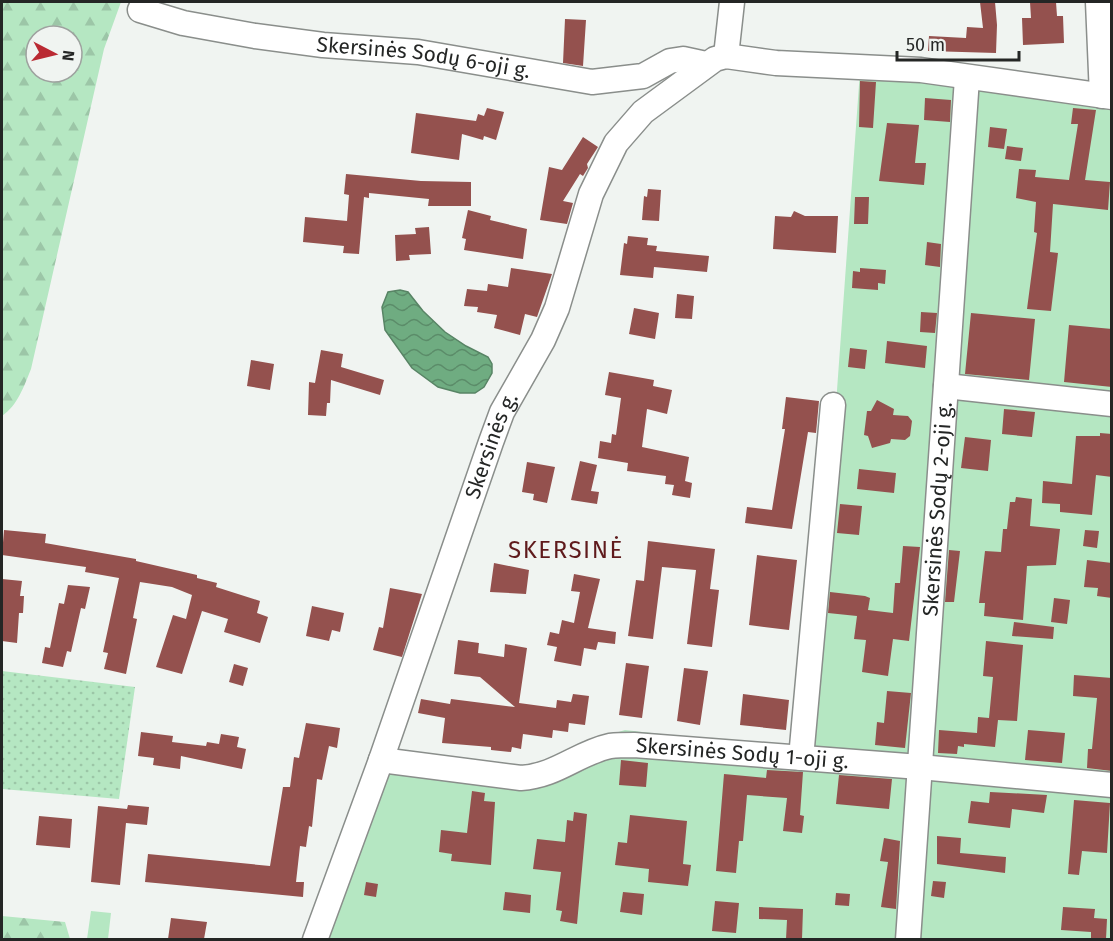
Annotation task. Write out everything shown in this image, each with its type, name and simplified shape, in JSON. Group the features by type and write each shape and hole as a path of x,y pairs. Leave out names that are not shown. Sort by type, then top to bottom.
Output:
{"street":[{"path":"716,60 732,2"},
{"path":"1098,2 1107,97"},
{"name":"Skersinės Sodų 6-oji g.","path":"140,10 183,23 255,36 323,45 418,52 592,82 643,76 670,61 683,59 921,70 1107,97"},
{"name":"Skersinės g.","path":"315,939 381,760 502,412 543,340 557,308 591,194 607,160 627,128 643,112 716,60"},
{"name":"Skersinės Sodų 2-oji g.","path":"908,939 967,78"},
{"path":"946,386 1112,404"},
{"path":"801,758 833,405"},
{"name":"Skersinės Sodų 1-oji g.","path":"381,760 521,778 536,777 562,768 611,746 634,745 920,767 1112,785"}],"green space":[{"path":"2,2 121,2 104,49 31,369 23,388 8,412 2,416"},
{"path":"1089,2 1111,2 1111,939 323,940 390,749 519,771 535,768 589,741 625,730 811,751 860,71 1093,101"},
{"path":"2,671 135,687 119,799 2,789"},
{"path":"91,911 111,913 108,939 87,939"},
{"path":"2,916 65,922 70,939 2,939"}],"water":[{"path":"400,290 408,292 423,311 445,332 488,357 492,364 492,373 484,387 475,393 460,393 438,387 412,368 385,330 382,307 388,292"}],"building":[{"path":"980,2 995,2 996,53 928,51 929,36 966,38 967,27 983,28"},
{"path":"1030,2 1056,2 1057,16 1063,16 1064,43 1023,45 1022,18 1031,18"},
{"path":"565,19 586,20 583,66 563,63"},
{"path":"860,81 876,82 873,128 859,127"},
{"path":"925,98 951,100 950,122 924,120"},
{"path":"487,108 504,112 496,140 484,136 483,140 462,134 459,160 411,153 416,113 476,121 478,114 484,116"},
{"path":"1073,108 1096,110 1085,180 1110,182 1108,210 1053,204 1050,252 1058,253 1051,311 1027,309 1037,233 1034,232 1036,202 1016,198 1019,169 1036,170 1035,177 1069,180 1078,124 1071,124"},
{"path":"887,123 919,125 915,163 926,163 924,185 879,181"},
{"path":"990,127 1007,129 1004,149 988,147"},
{"path":"583,137 598,147 587,164 588,168 583,176 580,174 563,201 573,203 567,224 540,220 549,167 562,170"},
{"path":"1007,146 1023,148 1021,161 1005,159"},
{"path":"346,174 421,181 471,182 471,206 428,206 429,199 369,193 369,198 364,197 359,254 343,253 344,246 303,242 305,217 347,221 349,195 344,194"},
{"path":"648,189 661,190 659,221 642,220 644,196 647,197"},
{"path":"855,197 869,197 868,224 854,224"},
{"path":"468,210 491,216 490,220 527,229 523,259 464,250 466,239 462,238"},
{"path":"794,211 805,216 838,216 836,253 773,249 775,216 791,217"},
{"path":"429,227 431,254 409,255 410,260 396,261 395,235 416,234 415,228"},
{"path":"628,236 648,238 647,245 657,246 656,251 709,256 707,272 654,267 653,278 620,275 624,243 627,244"},
{"path":"927,242 941,244 940,267 925,265"},
{"path":"511,268 552,274 537,317 525,314 520,335 494,328 497,315 477,312 478,307 464,306 467,289 487,291 488,284 508,287"},
{"path":"860,268 886,270 885,284 878,283 878,290 852,288 853,271 860,272"},
{"path":"677,294 694,296 692,319 675,318"},
{"path":"634,308 659,313 655,339 629,334"},
{"path":"921,312 937,313 935,333 920,332"},
{"path":"971,313 1035,319 1029,380 965,374"},
{"path":"1069,325 1112,329 1112,387 1064,382"},
{"path":"887,341 927,346 925,368 885,363"},
{"path":"850,348 867,350 865,369 848,367"},
{"path":"321,350 343,354 341,367 384,380 380,395 331,380 330,403 327,403 326,416 308,415 309,382 315,383"},
{"path":"251,360 274,364 270,390 247,386"},
{"path":"609,372 654,380 653,386 672,390 667,414 647,409 642,447 689,457 685,481 692,483 690,498 672,495 674,485 665,484 666,476 627,471 628,463 598,458 600,441 611,443 612,434 616,435 621,398 605,395"},
{"path":"786,397 819,401 816,433 808,432 792,529 745,523 747,507 772,510 785,429 782,429"},
{"path":"877,400 894,409 893,415 908,416 912,421 910,436 905,440 891,439 890,443 872,448 868,436 864,435 867,411 871,411"},
{"path":"1004,409 1035,412 1032,437 1002,434"},
{"path":"1100,433 1112,434 1112,477 1096,475 1092,515 1060,512 1060,504 1042,503 1043,481 1072,484 1076,436 1100,436"},
{"path":"965,437 991,440 988,471 961,468"},
{"path":"580,461 597,465 591,491 599,492 597,504 571,500"},
{"path":"527,462 555,467 547,503 533,500 534,494 522,492"},
{"path":"859,469 896,473 894,493 857,489"},
{"path":"1016,497 1032,499 1030,526 1060,529 1056,565 1027,566 1023,620 984,616 985,603 979,603 985,551 1001,552 1003,529 1007,529 1010,502 1015,502"},
{"path":"840,504 862,506 859,535 837,533"},
{"path":"4,530 46,534 45,543 136,559 136,561 197,575 197,578 217,583 216,587 260,601 257,613 268,617 260,643 224,632 228,619 202,611 182,674 156,667 173,615 186,619 192,595 172,587 140,582 133,618 137,619 126,674 104,669 108,653 103,652 119,578 85,572 86,567 2,555"},
{"path":"1085,530 1099,531 1097,548 1083,546"},
{"path":"648,541 715,549 710,589 719,590 712,647 687,644 696,570 662,567 653,639 628,636 636,580 644,581"},
{"path":"903,546 920,547 909,641 893,639 888,676 862,672 866,640 854,639 857,616 828,613 830,592 865,596 870,598 868,610 893,613 895,583 900,583"},
{"path":"949,550 960,551 954,602 945,602"},
{"path":"757,555 797,560 789,630 749,625"},
{"path":"1087,560 1112,563 1112,598 1097,596 1098,588 1084,587"},
{"path":"494,563 529,570 526,594 490,592"},
{"path":"574,574 600,579 588,628 616,632 615,644 598,642 596,650 584,648 581,666 554,661 557,647 547,645 550,632 559,634 562,620 574,623 580,592 571,591"},
{"path":"2,579 22,581 20,596 24,596 23,613 19,613 17,643 2,641"},
{"path":"68,585 90,587 85,609 81,608 71,652 67,651 63,667 42,663 45,647 50,648 59,603 64,604"},
{"path":"390,588 422,594 402,657 373,650 379,627 383,628"},
{"path":"1054,598 1070,600 1067,624 1051,622"},
{"path":"312,606 344,613 340,632 332,630 329,641 306,636"},
{"path":"1014,622 1054,627 1053,639 1012,636"},
{"path":"458,640 479,643 478,653 504,657 505,644 527,648 519,703 556,708 557,700 571,702 573,694 589,696 585,725 569,723 568,732 553,730 552,738 523,734 521,749 512,747 511,752 491,750 491,747 442,743 445,718 418,713 421,699 450,704 451,699 515,707 480,677 454,674"},
{"path":"986,641 1023,645 1017,721 998,720 995,747 964,744 964,747 958,746 957,754 938,753 939,730 977,733 978,717 989,718 993,677 983,676"},
{"path":"626,663 649,666 642,718 619,715"},
{"path":"234,664 248,668 243,686 229,682"},
{"path":"684,668 708,671 700,725 677,721"},
{"path":"1074,675 1112,678 1112,771 1087,768 1088,749 1092,749 1097,698 1073,696"},
{"path":"887,691 911,693 905,748 875,745 877,722 884,723"},
{"path":"743,694 789,700 786,730 740,725"},
{"path":"306,723 340,728 337,748 329,746 322,780 317,779 312,827 309,826 306,847 300,846 296,882 304,882 303,897 145,882 148,854 270,866 283,787 290,787 294,757 299,758"},
{"path":"1028,730 1065,733 1062,763 1025,760"},
{"path":"141,732 173,736 172,742 206,746 207,742 219,744 221,734 239,737 237,747 246,749 242,769 181,756 180,769 153,765 154,758 138,756"},
{"path":"621,760 648,763 646,787 619,785"},
{"path":"767,770 803,772 800,815 804,816 802,833 783,831 787,798 747,795 743,841 739,841 736,873 716,871 724,774 766,778"},
{"path":"839,775 892,779 889,809 836,804"},
{"path":"472,791 485,793 484,801 495,802 491,865 451,861 452,854 439,852 441,830 467,833"},
{"path":"990,792 1047,795 1044,813 1012,809 1010,828 968,823 971,801 989,803"},
{"path":"1074,800 1110,803 1107,853 1082,851 1079,875 1068,874"},
{"path":"128,805 149,807 147,825 126,823 120,885 91,882 98,806 127,809"},
{"path":"574,812 587,814 577,924 560,921 562,911 556,910 561,872 533,869 537,839 565,842 567,820 573,821"},
{"path":"630,815 687,821 683,864 691,865 688,886 648,882 649,869 615,865 618,842 627,843"},
{"path":"39,816 72,819 70,848 36,845"},
{"path":"937,836 961,838 960,853 1006,857 1005,873 937,864"},
{"path":"884,838 900,841 896,909 881,907 888,862 880,861"},
{"path":"933,881 946,882 944,898 931,896"},
{"path":"366,882 378,884 376,897 364,895"},
{"path":"505,892 531,895 530,913 503,910"},
{"path":"623,892 644,894 642,915 620,912"},
{"path":"836,893 850,894 849,906 835,905"},
{"path":"715,901 739,903 736,933 712,931"},
{"path":"759,907 803,909 802,939 786,939 787,920 759,919"},
{"path":"1063,907 1095,909 1094,918 1107,919 1106,939 1091,938 1091,932 1061,930"},
{"path":"171,918 207,922 204,939 168,939"}],"district":[{"name":"SKERSINĖ","path":"566,550"}]}
